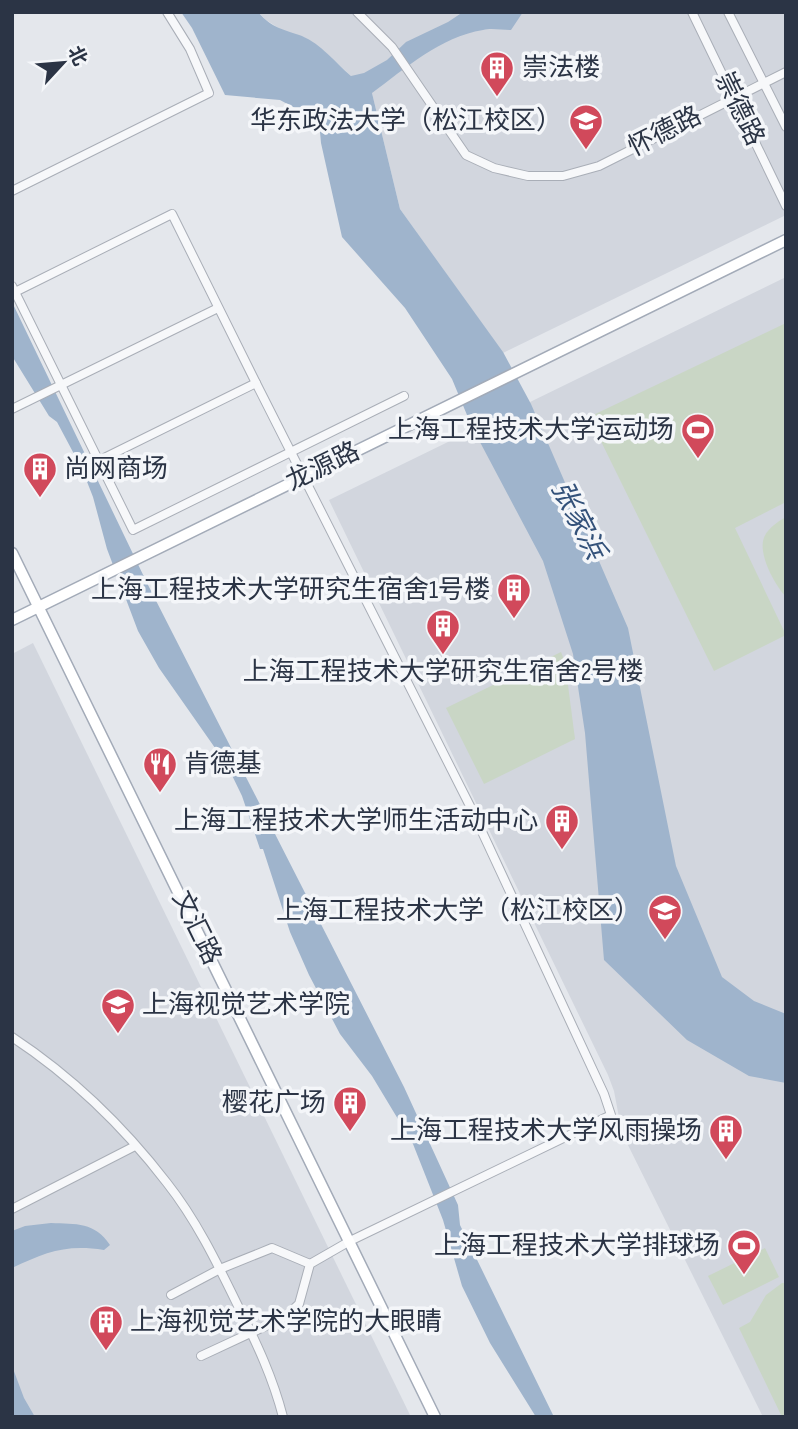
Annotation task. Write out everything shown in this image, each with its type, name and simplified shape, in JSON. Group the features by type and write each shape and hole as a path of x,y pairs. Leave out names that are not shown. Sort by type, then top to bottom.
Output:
{"main road":[{"name":"龙源路","path":"12,621 786,240"},
{"name":"文汇路","path":"12,553 435,1417"}],"street":[{"path":"12,191 209,93 190,49 167,12"},
{"name":"怀德路","path":"356,12 393,47 466,155 494,168 528,176 563,176 599,166 786,72"},
{"name":"崇德路","path":"692,12 786,206"},
{"name":"崇德路","path":"728,12 786,127"},
{"path":"201,1356 285,1317 299,1304 310,1264 350,1241 611,1115 604,1094 470,806 290,452 172,214 14,289 133,530 290,452 404,396"},
{"path":"12,409 218,308"},
{"path":"98,461 256,383"},
{"path":"12,1037 38,1054 104,1112 168,1183 220,1269 251,1332 274,1383 283,1417"},
{"path":"12,1209 135,1146"},
{"path":"171,1295 220,1269 272,1248 310,1264"}],"shaded area":[{"name":"华东政法大学（松江校区）","path":"258,12 786,12 786,215 503,353 400,209 372,93 324,51 304,37 285,32"},
{"name":"上海工程技术大学（松江校区）","path":"786,277 786,1417 763,1417 622,1133 608,1075 329,500"},
{"name":"上海视觉艺术学院","path":"33,643 411,1417 12,1417 12,654"}],"green space":[{"name":"上海工程技术大学运动场","path":"786,323 786,502 735,528 786,635 714,671 589,417"},
{"path":"786,517 786,597 769,571 763,541 766,533"},
{"path":"561,652 565,662 575,739 484,784 446,708"},
{"name":"上海工程技术大学排球场","path":"765,1248 779,1277 723,1305 708,1276"},
{"path":"786,1283 786,1417 782,1417 739,1328 750,1322 766,1295"}],"water":[{"name":"张家浜","path":"181,12 258,12 274,25 316,44 351,76 364,73 387,60 406,42 463,12 523,12 511,30 486,29 438,46 372,93 400,209 503,352 531,404 628,628 676,866 722,977 754,1001 786,1014 786,1083 749,1076 687,1040 604,960 585,733 573,654 543,561 472,427 452,379 405,308 342,237 321,143 319,121 280,100 225,95 192,28"},
{"path":"12,302 147,583 404,1087 458,1205 460,1225 554,1417 536,1417 490,1343 462,1286 443,1220 413,1144 372,1076 340,1034 309,975 290,932 263,849 260,849 242,796 227,765 159,668 138,631 107,549 93,497 82,469 57,422 49,416 12,356"},
{"path":"77,1224 91,1228 110,1245 104,1250 78,1248 56,1251 12,1268 12,1231 25,1226"},
{"path":"12,1366 24,1398 35,1417 12,1417"}],"place":[{"name":"崇法楼","path":"497,98"},
{"name":"华东政法大学（松江校区）","path":"586,151"},
{"name":"上海工程技术大学运动场","path":"698,460"},
{"name":"尚网商场","path":"40,499"},
{"name":"上海工程技术大学研究生宿舍1号楼","path":"514,620"},
{"name":"上海工程技术大学研究生宿舍2号楼","path":"443,656"},
{"name":"肯德基","path":"160,794"},
{"name":"上海工程技术大学师生活动中心","path":"562,851"},
{"name":"上海工程技术大学（松江校区）","path":"665,941"},
{"name":"上海视觉艺术学院","path":"118,1035"},
{"name":"樱花广场","path":"350,1133"},
{"name":"上海工程技术大学风雨操场","path":"726,1161"},
{"name":"上海工程技术大学排球场","path":"744,1276"},
{"name":"上海视觉艺术学院的大眼睛","path":"106,1352"}]}
